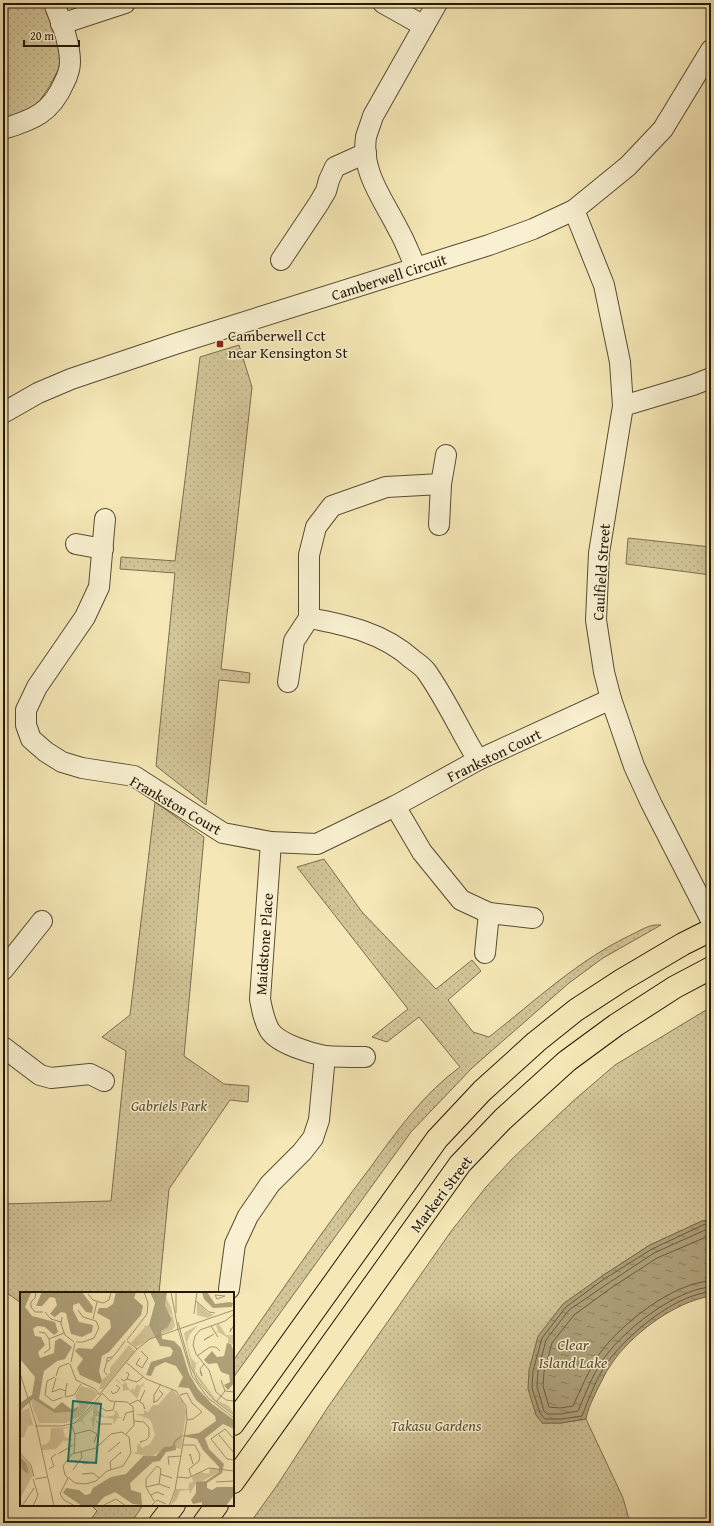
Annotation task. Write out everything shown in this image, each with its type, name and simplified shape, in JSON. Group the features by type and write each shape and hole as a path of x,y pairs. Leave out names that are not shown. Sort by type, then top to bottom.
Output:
{"main road":[{"path":"234,1423 437,1139 482,1092 536,1042 576,1010 622,980 711,930"},
{"name":"Markeri Street","path":"234,1481 460,1164 503,1119 566,1061 616,1025 675,987 711,968"},
{"path":"160,1523 173,1506"},
{"path":"204,1523 216,1506"}],"street":[{"path":"3,129 23,124 39,116 49,108 57,98 68,75 70,63 66,38 54,3"},
{"path":"61,24 125,3"},
{"path":"383,3 424,26"},
{"path":"416,268 398,229 376,190 369,171 366,154 366,137 373,116 438,3"},
{"name":"Camberwell Circuit","path":"3,413 38,393 71,379 178,343 489,245 533,229 574,210 628,166 663,129 711,50"},
{"path":"281,260 319,204 326,191 335,167 366,154"},
{"name":"Caulfield Street","path":"574,210 604,285 620,362 623,406 599,553 596,620 604,672 611,699 634,766 711,920"},
{"path":"623,406 694,385 711,378"},
{"path":"439,526 441,484 446,455"},
{"path":"288,682 294,641 309,618 309,554 316,527 332,506 386,487 441,484"},
{"name":"Frankston Court","path":"105,518 99,587 85,617 37,687 26,710 26,725 31,739 46,752 62,762 82,768 134,776 223,833 271,842 317,844 395,806 478,760 611,699"},
{"path":"76,544 102,550"},
{"path":"309,618 338,623 372,633 400,647 425,670 445,701 478,760"},
{"path":"395,806 422,852 461,900 489,913 533,918"},
{"name":"Maidstone Place","path":"271,842 260,999 263,1015 271,1032 283,1041 300,1049 325,1056 365,1058"},
{"path":"485,953 489,913"},
{"path":"3,970 42,921"},
{"path":"3,1047 40,1075 51,1078 90,1074 104,1081"},
{"path":"229,1289 235,1244 248,1216 270,1184 302,1152 313,1138 319,1120 325,1056"}],"green space":[{"path":"3,3 48,3 64,67 58,70 38,103 38,110 3,124"},
{"path":"239,345 252,387 221,669 250,673 249,683 219,680 206,805 156,766 175,573 120,569 121,557 175,561 200,357"},
{"path":"628,538 711,547 711,575 626,564"},
{"name":"Gabriels Park","path":"155,802 204,837 184,1056 224,1084 249,1086 248,1102 230,1100 169,1189 159,1292 20,1292 20,1302 3,1290 3,1204 111,1201 126,1051 102,1037 130,1015"},
{"path":"324,859 362,912 436,989 472,960 481,971 448,1000 473,1032 489,1037 558,981 594,956 613,944 643,929 653,925 661,925 603,958 569,983 472,1068 411,1132 234,1377 234,1360 335,1216 411,1114 434,1089 460,1067 419,1017 387,1042 372,1037 408,1009 297,867"},
{"name":"Takasu Gardens","path":"711,1007 711,1220 702,1221 650,1245 602,1276 542,1423 561,1423 586,1419 623,1498 630,1523 250,1523 278,1484 328,1407 452,1230 486,1187 513,1158 572,1102 615,1065"},
{"path":"92,1506 142,1506 131,1523 88,1523 97,1511"}],"water":[{"name":"Clear Island Lake","path":"711,1220 711,1296 697,1299 668,1313 641,1332 629,1343 607,1371 591,1404 586,1419 561,1423 542,1423 536,1415 528,1389 529,1370 538,1336 563,1304 602,1276 650,1245 702,1221"}],"place":[{"name":"Camberwell Cct near Kensington St","path":"220,344"}]}
